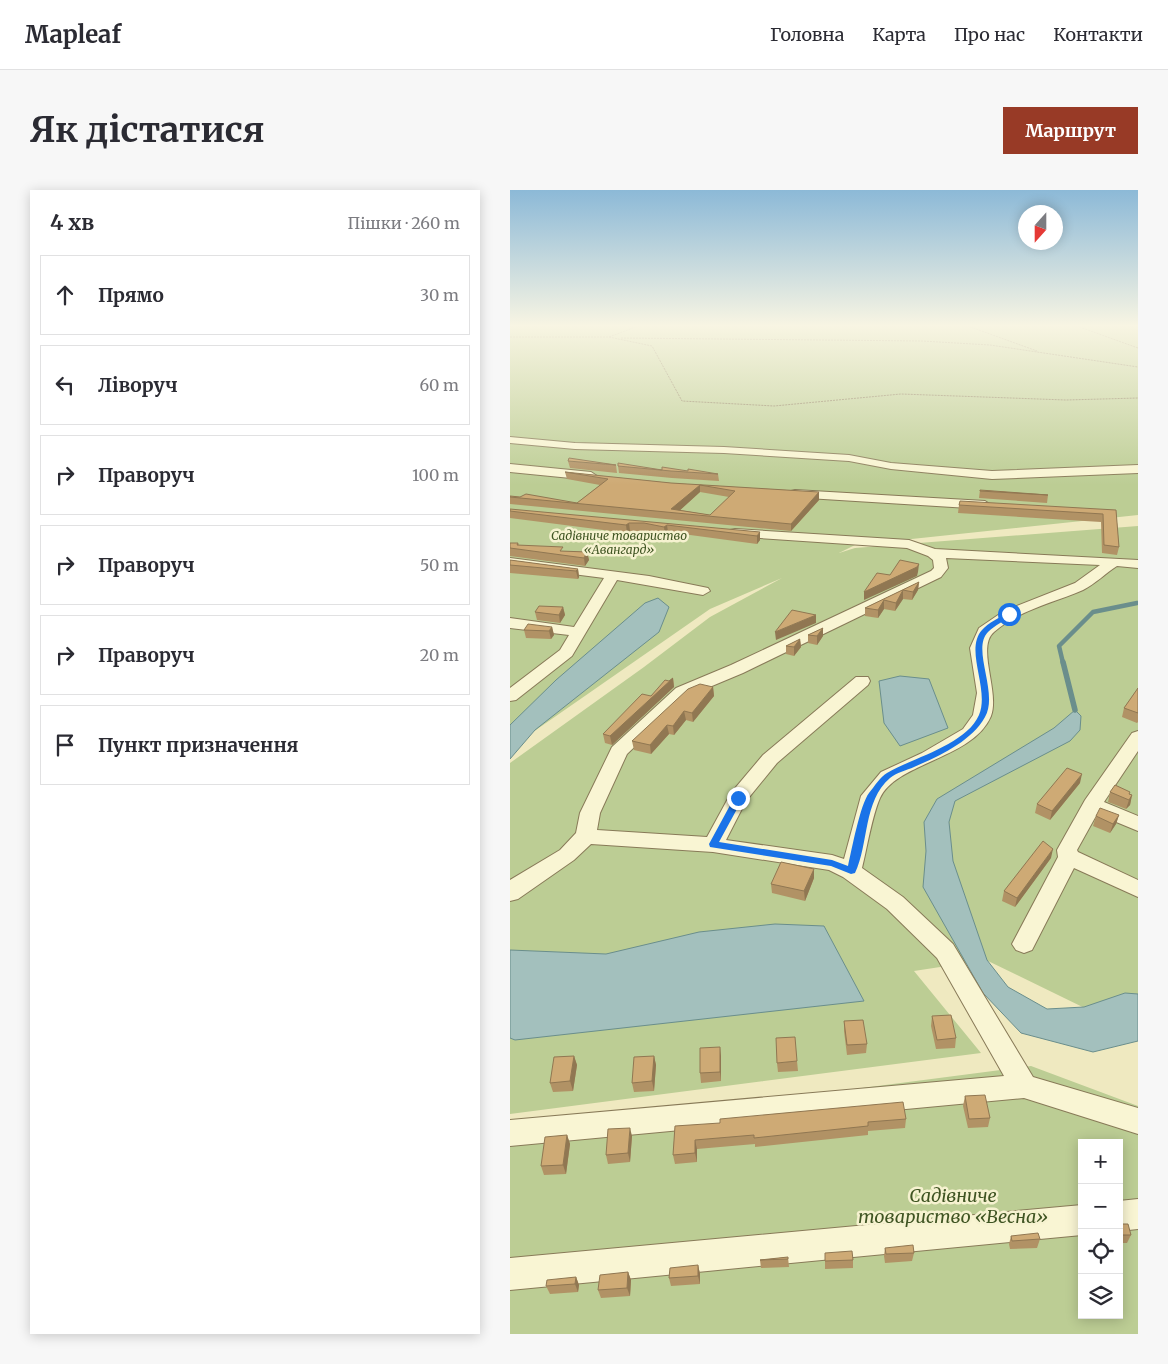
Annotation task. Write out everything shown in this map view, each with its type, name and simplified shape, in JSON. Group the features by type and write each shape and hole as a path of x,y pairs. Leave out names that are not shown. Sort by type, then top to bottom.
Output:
{"street":[{"path":"510,440 575,446 724,450 849,458 891,466 933,468 992,475 1138,469"},
{"path":"510,468 604,478"},
{"path":"781,492 997,506"},
{"path":"719,531 909,544 932,552 1114,561 1138,564"},
{"path":"510,893 516,887 568,855 586,836 590,813 619,751 682,692 737,669 936,574 941,568 940,559 932,552"},
{"path":"851,871 871,796 888,776 929,757 969,733 982,716 986,693 978,648 980,638 985,631 1009,614 1080,586 1114,561"},
{"path":"510,562 649,580 704,591"},
{"path":"510,696 566,653 613,575"},
{"path":"510,623 578,632"},
{"path":"713,844 738,798 770,759 862,681"},
{"path":"1024,944 1069,857 1067,850 1092,805 1138,737"},
{"path":"1092,805 1138,824"},
{"path":"586,836 713,844 832,863 851,871 895,903 945,951 1024,1086"},
{"path":"1069,857 1138,889"},
{"path":"510,1133 1024,1086 1138,1121"},
{"path":"1123,1216 1138,1214"},
{"path":"510,1274 1078,1220"}],"path":[{"path":"670,378 682,401 774,406 901,394 1066,400 1138,398"}],"green space":[{"name":"Садівниче товариство «Авангард»","path":"510,378 1138,378 1138,515 855,545 839,553 855,548 1138,526 1138,1034 986,960 914,971 981,1053 510,1114 510,763 710,617 782,578 710,609 510,748"},
{"name":"Садівниче товариство «Весна»","path":"1031,1066 1138,1106 1138,1334 510,1334 510,1134"}],"water":[{"path":"658,598 669,607 659,632 535,730 510,759 510,725 556,680 645,603"},
{"path":"900,676 929,679 948,728 900,746 884,723 879,681"},
{"path":"1075,710 1081,716 1080,730 1070,741 955,801 949,822 953,861 987,960 1008,987 1047,1009 1084,1007 1125,993 1138,994 1138,1041 1093,1052 1021,1033 983,993 923,887 926,851 924,822 937,799 1054,728"},
{"path":"775,924 824,926 864,1001 515,1040 510,1038 510,950 606,954 699,932"}],"building":[{"path":"569,458 616,465 568,461"},
{"path":"618,463 662,470 662,467 718,474 671,471 618,466"},
{"path":"565,472 671,483 819,492 791,524 510,497 520,497 526,494 577,503 608,479","holes":["700,485 735,491 710,515 671,509"]},
{"path":"980,490 1048,495 980,491"},
{"path":"960,501 1116,510 1119,547 1104,545 1103,514 959,505"},
{"path":"510,509 760,532 757,536 667,525 664,527 644,523 629,523 626,525 510,511"},
{"path":"510,543 563,547 560,551 587,552 584,558 510,548"},
{"path":"510,560 578,569 576,571 510,565"},
{"path":"900,560 919,564 917,567 864,592 877,573 890,575"},
{"path":"919,582 913,592 903,590 896,603 884,600 878,610 865,608"},
{"path":"539,606 563,607 559,615 535,612"},
{"path":"792,610 816,615 775,632"},
{"path":"528,624 552,627 549,631 524,630"},
{"path":"823,628 817,636 808,635"},
{"path":"800,639 794,647 786,646"},
{"path":"673,678 610,736 603,734 642,694 651,696 665,680 669,681"},
{"path":"700,684 713,687 692,713 684,711 673,726 667,725 650,745 632,741 688,689"},
{"path":"1138,688 1138,713 1124,708"},
{"path":"1067,768 1082,774 1052,811 1037,804"},
{"path":"1115,785 1130,792 1129,794 1132,795 1129,800 1110,792"},
{"path":"1100,808 1119,815 1113,824 1096,816"},
{"path":"1043,841 1053,849 1017,898 1004,891"},
{"path":"781,862 814,869 804,891 771,884"},
{"path":"951,1015 956,1038 937,1040 932,1016"},
{"path":"863,1020 867,1044 847,1045 844,1021"},
{"path":"795,1037 797,1061 777,1063 776,1038"},
{"path":"720,1047 720,1072 700,1073 700,1048"},
{"path":"574,1056 570,1081 550,1083 554,1057"},
{"path":"654,1056 652,1081 632,1083 634,1057"},
{"path":"985,1095 990,1118 969,1119 965,1096"},
{"path":"903,1102 906,1119 868,1122 868,1126 754,1138 754,1135 695,1140 695,1153 673,1155 675,1126 720,1123 720,1119"},
{"path":"630,1128 628,1153 606,1155 608,1129"},
{"path":"567,1135 563,1165 541,1166 545,1137"},
{"path":"1123,1224 1128,1224 1131,1235 1123,1235"},
{"path":"1038,1233 1040,1239 1012,1241 1011,1236"},
{"path":"913,1245 914,1253 886,1254 885,1248"},
{"path":"852,1251 853,1260 825,1261 825,1253"},
{"path":"788,1257 788,1259 760,1260"},
{"path":"698,1265 698,1276 669,1278 670,1268"},
{"path":"628,1272 627,1288 598,1290 600,1275"},
{"path":"576,1277 575,1284 546,1286 547,1280"}],"waterway":[{"path":"1063,663 1059,646 1093,612 1137,603"},
{"path":"1063,662 1075,710"}],"route":[{"path":"738,798 713,844 832,863 851,871 871,796 888,776 929,757 969,733 982,716 986,693 978,648 980,638 985,631 1009,614"}]}
